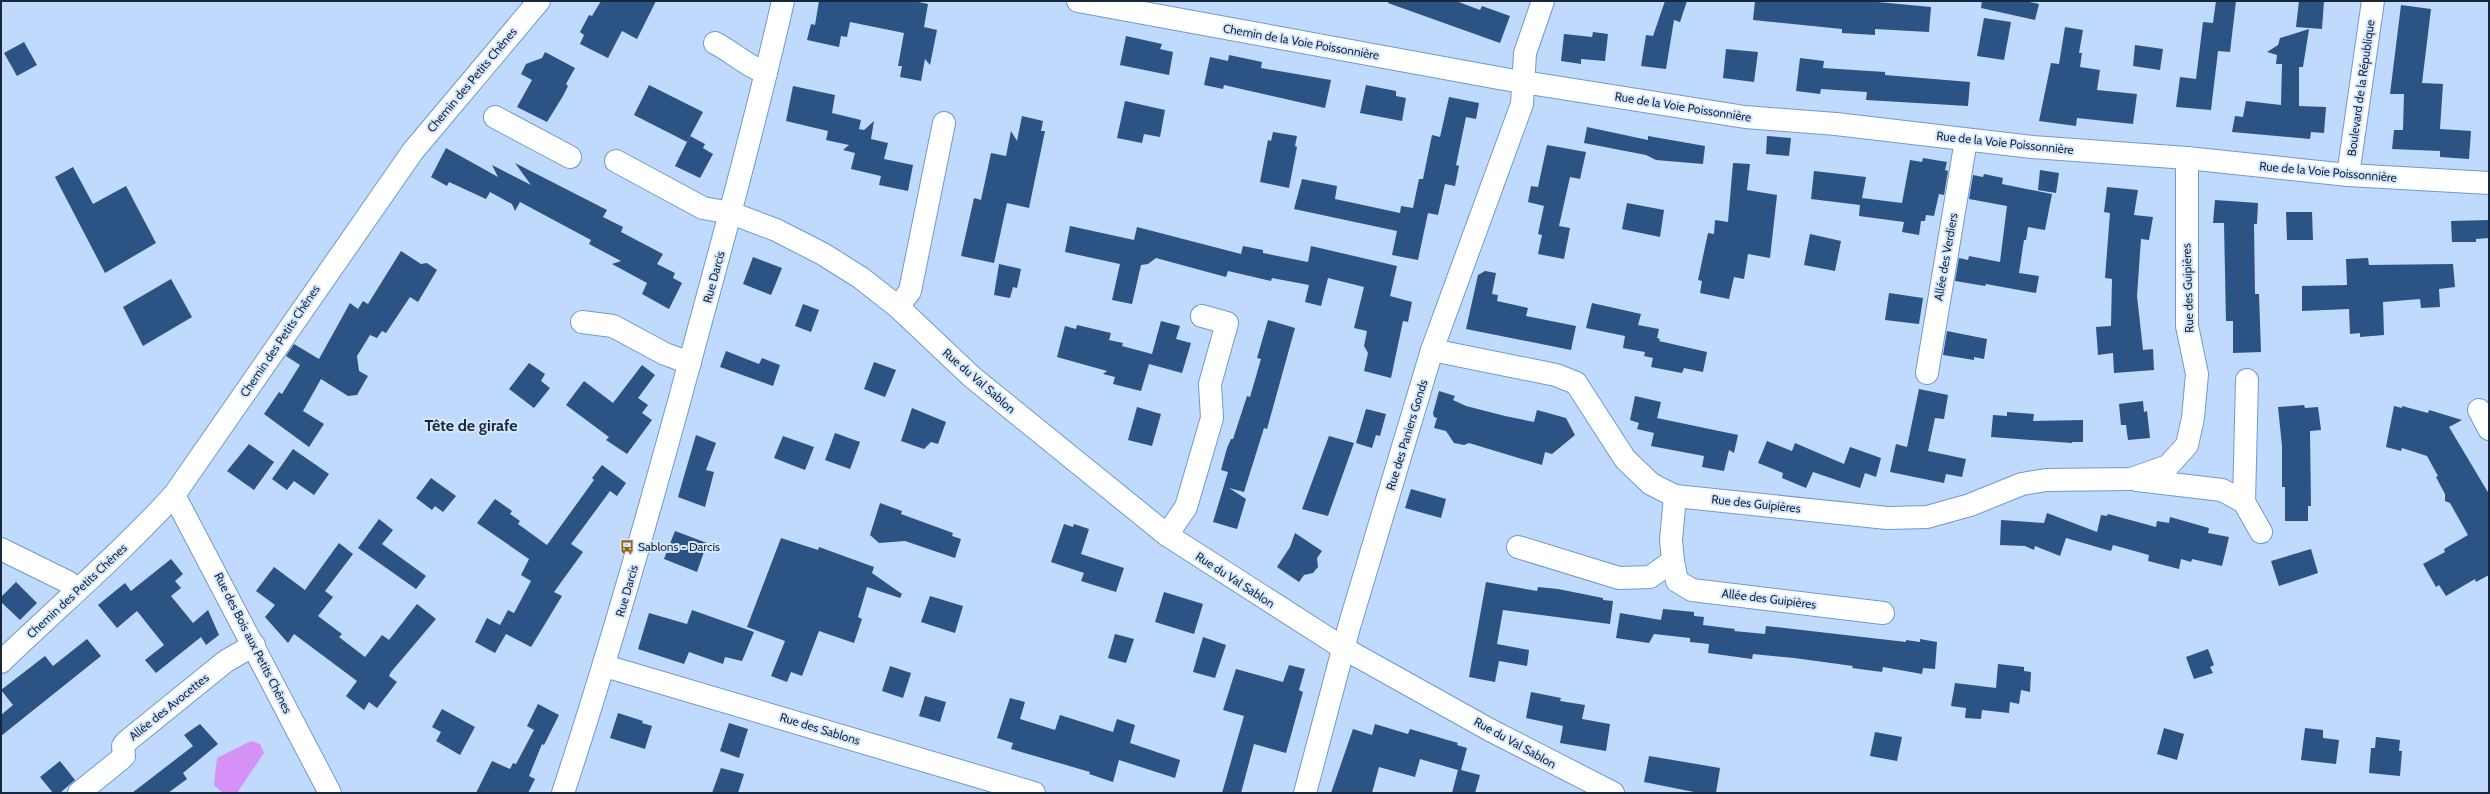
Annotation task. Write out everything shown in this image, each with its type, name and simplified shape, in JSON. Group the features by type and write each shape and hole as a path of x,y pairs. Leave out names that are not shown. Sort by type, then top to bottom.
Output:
{"street":[{"name":"Chemin des Petits Chênes","path":"1,662 76,590 136,538 174,495 413,151 539,1"},
{"name":"Rue Darcis","path":"563,793 605,666 690,363 731,214 783,1"},
{"name":"Chemin de la Voie Poissonnière","path":"1078,1 1524,82"},
{"name":"Rue des Paniers Gonds","path":"1305,793 1343,648 1432,350 1522,104 1525,53 1543,1"},
{"name":"Boulevard de la République","path":"2348,175 2373,1"},
{"path":"715,43 727,49 751,68 766,73"},
{"name":"Rue de la Voie Poissonnière","path":"1524,82 1745,117 1836,124 1966,140 2187,158 2348,175 2489,183"},
{"path":"496,117 570,157"},
{"path":"898,307 910,291 944,123"},
{"name":"Allée des Verdiers","path":"1927,373 1966,140"},
{"name":"Rue des Guipières","path":"2131,479 2168,466 2187,445 2193,418 2197,374 2187,326 2187,158"},
{"path":"616,161 703,208 731,214"},
{"name":"Rue du Val Sablon","path":"731,214 776,230 823,254 861,278 898,307 972,377 1167,535 1343,648 1490,730 1613,793"},
{"path":"1167,535 1186,507 1212,418 1210,384 1227,323 1202,316"},
{"path":"582,322 613,326 665,354 690,363"},
{"name":"Rue des Guipières","path":"1432,350 1556,375 1576,383 1626,459 1650,484 1675,496 1887,518 1927,516 1970,505 2022,484 2046,480 2131,479 2222,490 2244,502"},
{"path":"2247,380 2244,502 2261,532"},
{"path":"2478,410 2489,429"},
{"name":"Rue des Bois aux Petits Chênes","path":"174,495 254,645 330,793"},
{"name":"Allée des Guipières","path":"1675,496 1671,540 1673,561 1677,581 1692,590 1883,613"},
{"path":"1518,546 1619,578 1650,577 1673,561"},
{"path":"1,550 68,582 76,590"},
{"name":"Allée des Avocettes","path":"79,793 121,759 126,742 226,661 254,645"},
{"name":"Rue des Sablons","path":"605,666 1034,793"}],"shaded area":[{"path":"251,741 260,744 264,753 237,793 223,793 214,785 217,758"}],"building":[{"path":"601,1 656,1 637,39 622,31 608,58 580,44 584,35 580,32 589,15 592,16"},
{"path":"819,1 914,1 928,4 924,27 937,30 930,65 925,59 921,81 900,77 902,66 898,66 904,33 850,22 847,37 841,36 839,47 807,40 811,24 815,25"},
{"path":"1389,1 1456,1 1480,10 1482,6 1510,16 1500,43 1388,3"},
{"path":"1665,1 1687,1 1680,22 1674,20 1666,69 1641,66 1646,35 1653,36"},
{"path":"1755,1 1867,1 1931,7 1929,32 1875,29 1875,35 1842,33 1842,29 1753,20"},
{"path":"1982,1 2025,1 2039,4 2035,20 1981,8"},
{"path":"2216,1 2236,1 2230,52 2218,51 2211,110 2176,107 2180,77 2196,79 2203,22 2213,23"},
{"path":"2299,1 2324,1 2322,29 2296,27"},
{"path":"2401,5 2431,9 2422,83 2443,84 2440,129 2471,131 2469,159 2440,157 2440,151 2392,149 2394,130 2403,130 2404,94 2390,94"},
{"path":"1984,18 2011,22 2004,60 1977,56"},
{"path":"2065,27 2083,30 2079,53 2082,53 2080,67 2100,70 2097,90 2137,94 2133,124 2077,118 2076,126 2039,121 2051,63 2059,64"},
{"path":"2309,29 2303,67 2299,67 2299,106 2326,107 2324,133 2311,132 2310,139 2232,132 2235,116 2243,117 2246,101 2281,105 2282,64 2276,64 2277,55 2267,52 2278,45 2280,38"},
{"path":"1593,32 1608,34 1605,61 1581,59 1581,64 1561,61 1564,34 1592,37"},
{"path":"1126,36 1162,44 1160,49 1173,52 1169,75 1120,65"},
{"path":"24,42 37,65 17,76 4,53"},
{"path":"2135,45 2163,49 2160,70 2133,66"},
{"path":"1726,49 1758,52 1754,82 1723,78"},
{"path":"545,52 575,68 566,84 568,86 563,96 547,122 517,107 532,80 521,74 526,64 542,58"},
{"path":"1229,55 1262,62 1261,68 1331,80 1325,108 1224,85 1223,89 1204,85 1210,57 1228,61"},
{"path":"1800,58 1824,61 1823,68 1885,72 1885,75 1970,82 1968,106 1866,100 1867,92 1821,89 1820,94 1796,91"},
{"path":"649,85 703,112 687,142 634,115"},
{"path":"1366,85 1396,91 1396,96 1406,98 1402,121 1360,113"},
{"path":"793,86 835,95 832,113 861,120 859,129 864,130 874,121 871,139 888,143 884,159 913,165 908,191 879,185 881,176 851,169 855,153 843,150 849,145 826,140 828,131 786,121"},
{"path":"1449,97 1479,103 1476,119 1466,117 1456,165 1459,166 1455,186 1445,184 1438,215 1428,213 1418,260 1392,255 1397,231 1294,209 1302,179 1337,186 1335,199 1400,213 1401,206 1413,208 1419,179 1423,179 1432,135 1440,137"},
{"path":"1125,101 1165,110 1160,137 1144,134 1142,143 1117,138"},
{"path":"1022,116 1043,121 1041,131 1045,131 1029,208 1007,203 994,263 961,256 974,198 981,200 991,153 1006,156 1011,131 1017,141"},
{"path":"1587,127 1648,140 1648,136 1705,146 1703,164 1656,160 1646,155 1584,143"},
{"path":"1273,132 1297,136 1295,146 1297,147 1289,188 1260,182 1268,140 1271,141"},
{"path":"690,136 705,144 703,148 713,154 700,178 675,166"},
{"path":"1767,136 1791,138 1789,156 1766,154"},
{"path":"1547,145 1586,152 1580,179 1570,177 1559,226 1570,228 1564,259 1538,254 1542,235 1538,234 1544,206 1528,202 1531,186 1538,187"},
{"path":"446,148 498,177 492,165 531,185 515,163 607,210 603,217 623,227 621,232 663,254 657,264 675,273 673,278 682,283 669,309 642,294 647,283 612,264 621,261 589,244 591,240 520,202 515,211 512,204 490,192 486,199 449,182 447,186 431,177"},
{"path":"1923,158 1947,162 1945,170 1948,171 1944,195 1939,194 1934,216 1926,215 1925,221 1921,221 1919,235 1902,232 1904,222 1859,216 1860,205 1811,199 1814,171 1866,177 1862,198 1902,203 1910,160 1922,162"},
{"path":"1733,163 1750,164 1747,190 1777,195 1770,258 1748,254 1744,279 1734,277 1729,299 1700,293 1702,281 1698,280 1708,233 1714,234 1715,220 1728,222"},
{"path":"73,167 93,204 126,186 156,243 105,273 55,177"},
{"path":"2040,170 2059,173 2056,193 2038,190"},
{"path":"1984,174 2003,178 2002,184 2052,194 2045,230 2028,227 2026,240 2024,240 2019,273 2039,276 2036,293 1986,284 1985,286 1955,281 1959,258 1968,260 1969,256 2000,262 2007,206 1969,199 1973,175 1983,177"},
{"path":"2107,187 2138,190 2134,215 2153,217 2149,240 2141,239 2137,296 2143,350 2153,349 2154,370 2114,373 2113,353 2098,355 2096,327 2111,326 2112,279 2105,278 2110,213 2104,212"},
{"path":"2215,200 2258,203 2257,224 2254,224 2255,294 2259,294 2261,352 2233,353 2233,321 2226,321 2224,223 2213,223"},
{"path":"1627,203 1664,210 1660,237 1622,229"},
{"path":"2286,212 2312,212 2313,240 2287,240"},
{"path":"2489,220 2489,238 2476,239 2476,242 2452,242 2451,221"},
{"path":"1070,226 1134,240 1137,227 1241,254 1243,246 1263,250 1263,253 1308,262 1311,246 1397,266 1390,296 1412,302 1408,322 1403,321 1391,378 1364,371 1368,353 1364,346 1367,331 1354,328 1364,287 1328,278 1321,306 1305,302 1309,285 1272,278 1271,281 1228,271 1226,277 1156,258 1148,264 1141,265 1132,304 1112,300 1120,264 1065,252"},
{"path":"1810,234 1841,241 1835,271 1804,265"},
{"path":"401,251 421,264 427,263 437,270 418,302 410,297 386,333 382,331 377,338 370,335 357,356 359,371 368,376 357,395 348,396 321,379 303,411 324,424 309,447 264,414 279,392 282,394 300,365 286,356 294,344 319,359 350,303 358,309 363,301 368,304"},
{"path":"753,257 782,268 771,295 743,284"},
{"path":"2368,258 2369,265 2453,264 2455,287 2439,289 2440,307 2421,308 2420,299 2383,302 2384,335 2360,337 2360,333 2350,334 2349,309 2302,311 2302,286 2347,285 2346,259"},
{"path":"999,264 1021,269 1017,288 1013,287 1010,298 994,295"},
{"path":"1485,271 1496,273 1492,294 1498,295 1497,301 1528,308 1526,316 1576,326 1571,350 1466,329 1478,275"},
{"path":"171,279 192,317 143,346 123,307"},
{"path":"1889,293 1923,298 1919,324 1885,320"},
{"path":"1592,303 1641,314 1638,325 1659,329 1657,338 1660,339 1659,341 1707,352 1703,372 1684,368 1682,373 1651,367 1653,358 1644,356 1645,352 1623,348 1625,336 1586,328"},
{"path":"803,304 819,310 811,332 795,326"},
{"path":"1268,320 1295,328 1267,429 1264,428 1244,492 1229,488 1246,499 1237,529 1213,522 1228,472 1221,470 1227,448 1231,439 1233,439 1247,396 1250,397 1261,359 1257,358"},
{"path":"1161,321 1180,326 1176,339 1191,343 1182,373 1149,364 1141,391 1113,384 1115,377 1103,374 1107,371 1057,357 1065,326 1076,329 1077,325 1111,333 1109,340 1123,343 1122,346 1152,354"},
{"path":"1947,331 1987,339 1984,359 1974,357 1974,360 1943,355"},
{"path":"726,351 759,364 762,358 780,365 773,386 720,367"},
{"path":"874,362 896,370 885,397 864,389"},
{"path":"529,363 545,374 541,381 550,388 534,408 509,389"},
{"path":"642,365 655,375 638,398 648,405 642,413 652,420 627,454 606,440 609,437 566,405 584,381 613,403"},
{"path":"1919,389 1948,395 1944,419 1935,418 1928,451 1966,459 1962,477 1946,474 1944,483 1890,472 1896,444 1907,447"},
{"path":"1439,391 1455,396 1453,400 1466,406 1505,416 1534,422 1537,410 1566,418 1575,435 1552,454 1545,452 1542,465 1469,443 1464,445 1454,443 1446,431 1434,428 1437,418 1434,417 1433,413"},
{"path":"1635,396 1661,402 1657,418 1738,435 1734,453 1729,450 1724,471 1702,467 1704,456 1651,446 1654,433 1637,429 1639,423 1630,420"},
{"path":"2143,401 2144,412 2147,411 2150,438 2128,440 2126,425 2121,425 2119,404"},
{"path":"2304,405 2305,408 2318,407 2321,430 2310,431 2311,506 2308,506 2308,521 2285,521 2285,487 2282,487 2282,446 2278,407"},
{"path":"2394,406 2402,408 2402,406 2428,413 2429,410 2462,420 2449,427 2489,494 2489,575 2476,582 2475,579 2446,596 2439,585 2436,587 2423,564 2445,552 2444,549 2468,535 2450,503 2445,501 2445,494 2436,477 2438,476 2427,456 2402,448 2401,451 2386,447"},
{"path":"1137,407 1161,414 1152,446 1128,440"},
{"path":"912,408 946,422 938,444 931,442 924,449 901,441"},
{"path":"1366,409 1386,414 1380,436 1376,435 1372,448 1356,443"},
{"path":"2007,412 2034,414 2033,421 2083,420 2083,442 2072,443 1991,437 1993,415 2007,416"},
{"path":"835,433 860,442 850,469 825,460"},
{"path":"696,435 716,443 706,470 714,472 705,507 678,497"},
{"path":"783,436 814,447 805,470 774,458"},
{"path":"1329,436 1354,443 1328,516 1302,509"},
{"path":"1767,441 1792,451 1795,443 1844,464 1850,447 1881,458 1876,477 1865,473 1860,488 1813,472 1806,488 1782,478 1783,473 1758,463"},
{"path":"249,444 274,462 254,490 227,471"},
{"path":"293,449 329,474 314,495 294,481 287,490 272,479"},
{"path":"602,465 626,483 617,496 610,491 571,544 583,552 554,592 562,596 531,647 506,634 495,653 475,642 487,618 500,625 508,610 514,613 531,581 521,575 529,559 477,523 495,499 512,511 510,514 520,521 518,524 547,545 594,480 592,478"},
{"path":"431,478 456,496 443,512 435,506 432,510 416,498"},
{"path":"1411,489 1446,499 1441,518 1405,508"},
{"path":"880,503 902,511 901,514 953,533 952,536 961,539 955,558 905,541 879,543 870,535"},
{"path":"2047,513 2097,532 2101,515 2107,516 2108,514 2156,527 2157,521 2169,523 2170,517 2209,528 2208,533 2229,537 2222,566 2192,559 2191,562 2181,559 2179,569 2148,561 2149,555 2113,545 2111,551 2066,538 2060,556 2035,546 2034,550 2025,546 2000,545 2001,520 2044,523"},
{"path":"379,519 393,530 382,544 426,576 416,589 358,548"},
{"path":"1064,524 1073,527 1074,524 1089,529 1081,554 1124,568 1116,592 1081,581 1084,573 1051,562"},
{"path":"675,531 707,543 697,572 664,559"},
{"path":"1295,533 1322,551 1317,558 1318,567 1313,573 1304,575 1299,582 1277,567 1290,547"},
{"path":"781,538 818,550 819,547 874,567 872,573 902,594 900,598 867,587 858,617 862,619 854,643 819,631 802,676 791,672 787,682 771,676 785,641 747,627"},
{"path":"339,543 353,554 325,591 333,597 318,616 342,634 339,637 365,657 382,635 389,640 417,604 436,619 391,672 389,676 397,682 377,708 369,702 364,710 346,696 357,681 294,634 288,643 265,617 275,605 256,591 274,567 305,590"},
{"path":"2311,549 2318,573 2279,586 2271,561"},
{"path":"171,559 183,574 175,581 181,588 171,596 193,623 208,610 219,635 206,645 201,637 156,673 145,660 164,645 137,611 117,628 98,605 125,583 131,591"},
{"path":"16,582 37,603 20,620 1,602 1,597"},
{"path":"1486,582 1537,591 1538,587 1558,589 1613,601 1610,624 1503,610 1497,644 1529,650 1527,666 1499,661 1495,682 1469,677"},
{"path":"1164,592 1203,604 1194,634 1155,622"},
{"path":"930,596 963,606 955,633 921,622"},
{"path":"1663,609 1694,612 1694,616 1704,617 1703,625 1735,629 1734,631 1765,634 1766,626 1906,642 1906,640 1920,642 1920,639 1937,642 1935,669 1923,668 1922,674 1883,667 1882,672 1852,668 1853,666 1794,658 1753,654 1752,659 1708,653 1709,644 1690,642 1690,638 1654,634 1649,643 1616,638 1620,613 1661,620"},
{"path":"692,610 754,632 742,661 725,657 723,664 689,652 684,664 638,649 649,613 687,624"},
{"path":"1115,634 1134,639 1126,663 1108,658"},
{"path":"1203,637 1226,645 1215,678 1193,672"},
{"path":"87,639 101,656 1,736 1,715 13,705 1,690 45,656 53,666"},
{"path":"2208,649 2214,665 2210,667 2213,673 2194,679 2186,657"},
{"path":"1998,664 2024,667 2024,671 2031,672 2030,692 2021,690 2019,704 2010,702 2009,713 1982,710 1981,719 1965,718 1966,708 1951,706 1955,683 1996,688"},
{"path":"1289,665 1305,669 1299,690 1303,692 1286,753 1254,744 1241,793 1222,793 1244,716 1223,710 1236,669 1283,682"},
{"path":"890,666 911,673 903,698 882,691"},
{"path":"1531,692 1561,698 1560,701 1585,705 1582,719 1610,724 1606,751 1560,743 1563,726 1526,718"},
{"path":"925,696 946,702 940,722 919,716"},
{"path":"1010,698 1025,702 1020,719 1055,730 1060,715 1113,732 1117,719 1135,725 1130,743 1180,760 1175,778 1119,760 1113,782 1089,774 1090,772 1011,749 1013,743 997,738"},
{"path":"538,704 559,715 544,745 542,744 529,776 535,779 528,793 476,793 492,761 510,769 513,763 516,764 534,730 527,726"},
{"path":"442,709 475,727 460,755 436,741 441,732 432,727"},
{"path":"618,713 643,721 642,723 652,726 645,749 610,738"},
{"path":"729,723 748,729 739,758 720,751"},
{"path":"200,724 218,744 183,773 187,779 168,793 132,793 193,746 184,735"},
{"path":"1375,724 1408,734 1410,729 1458,743 1457,745 1467,748 1461,770 1480,775 1475,793 1452,793 1458,770 1420,759 1415,777 1379,767 1372,793 1331,793 1353,729 1372,735"},
{"path":"2164,728 2184,734 2177,760 2157,754"},
{"path":"2305,728 2323,730 2323,738 2339,740 2336,764 2301,760"},
{"path":"1875,732 1902,737 1897,761 1870,756"},
{"path":"2376,737 2400,740 2399,751 2402,751 2400,776 2369,773 2371,748 2375,748"},
{"path":"1649,756 1720,768 1716,793 1699,793 1644,782"},
{"path":"60,761 75,780 60,793 53,793 40,777"},
{"path":"721,768 744,774 738,793 712,793"}],"place":[{"name":"Sablons - Darcis","path":"627,547"}],"district":[{"name":"Tête de girafe","path":"471,425"}]}
